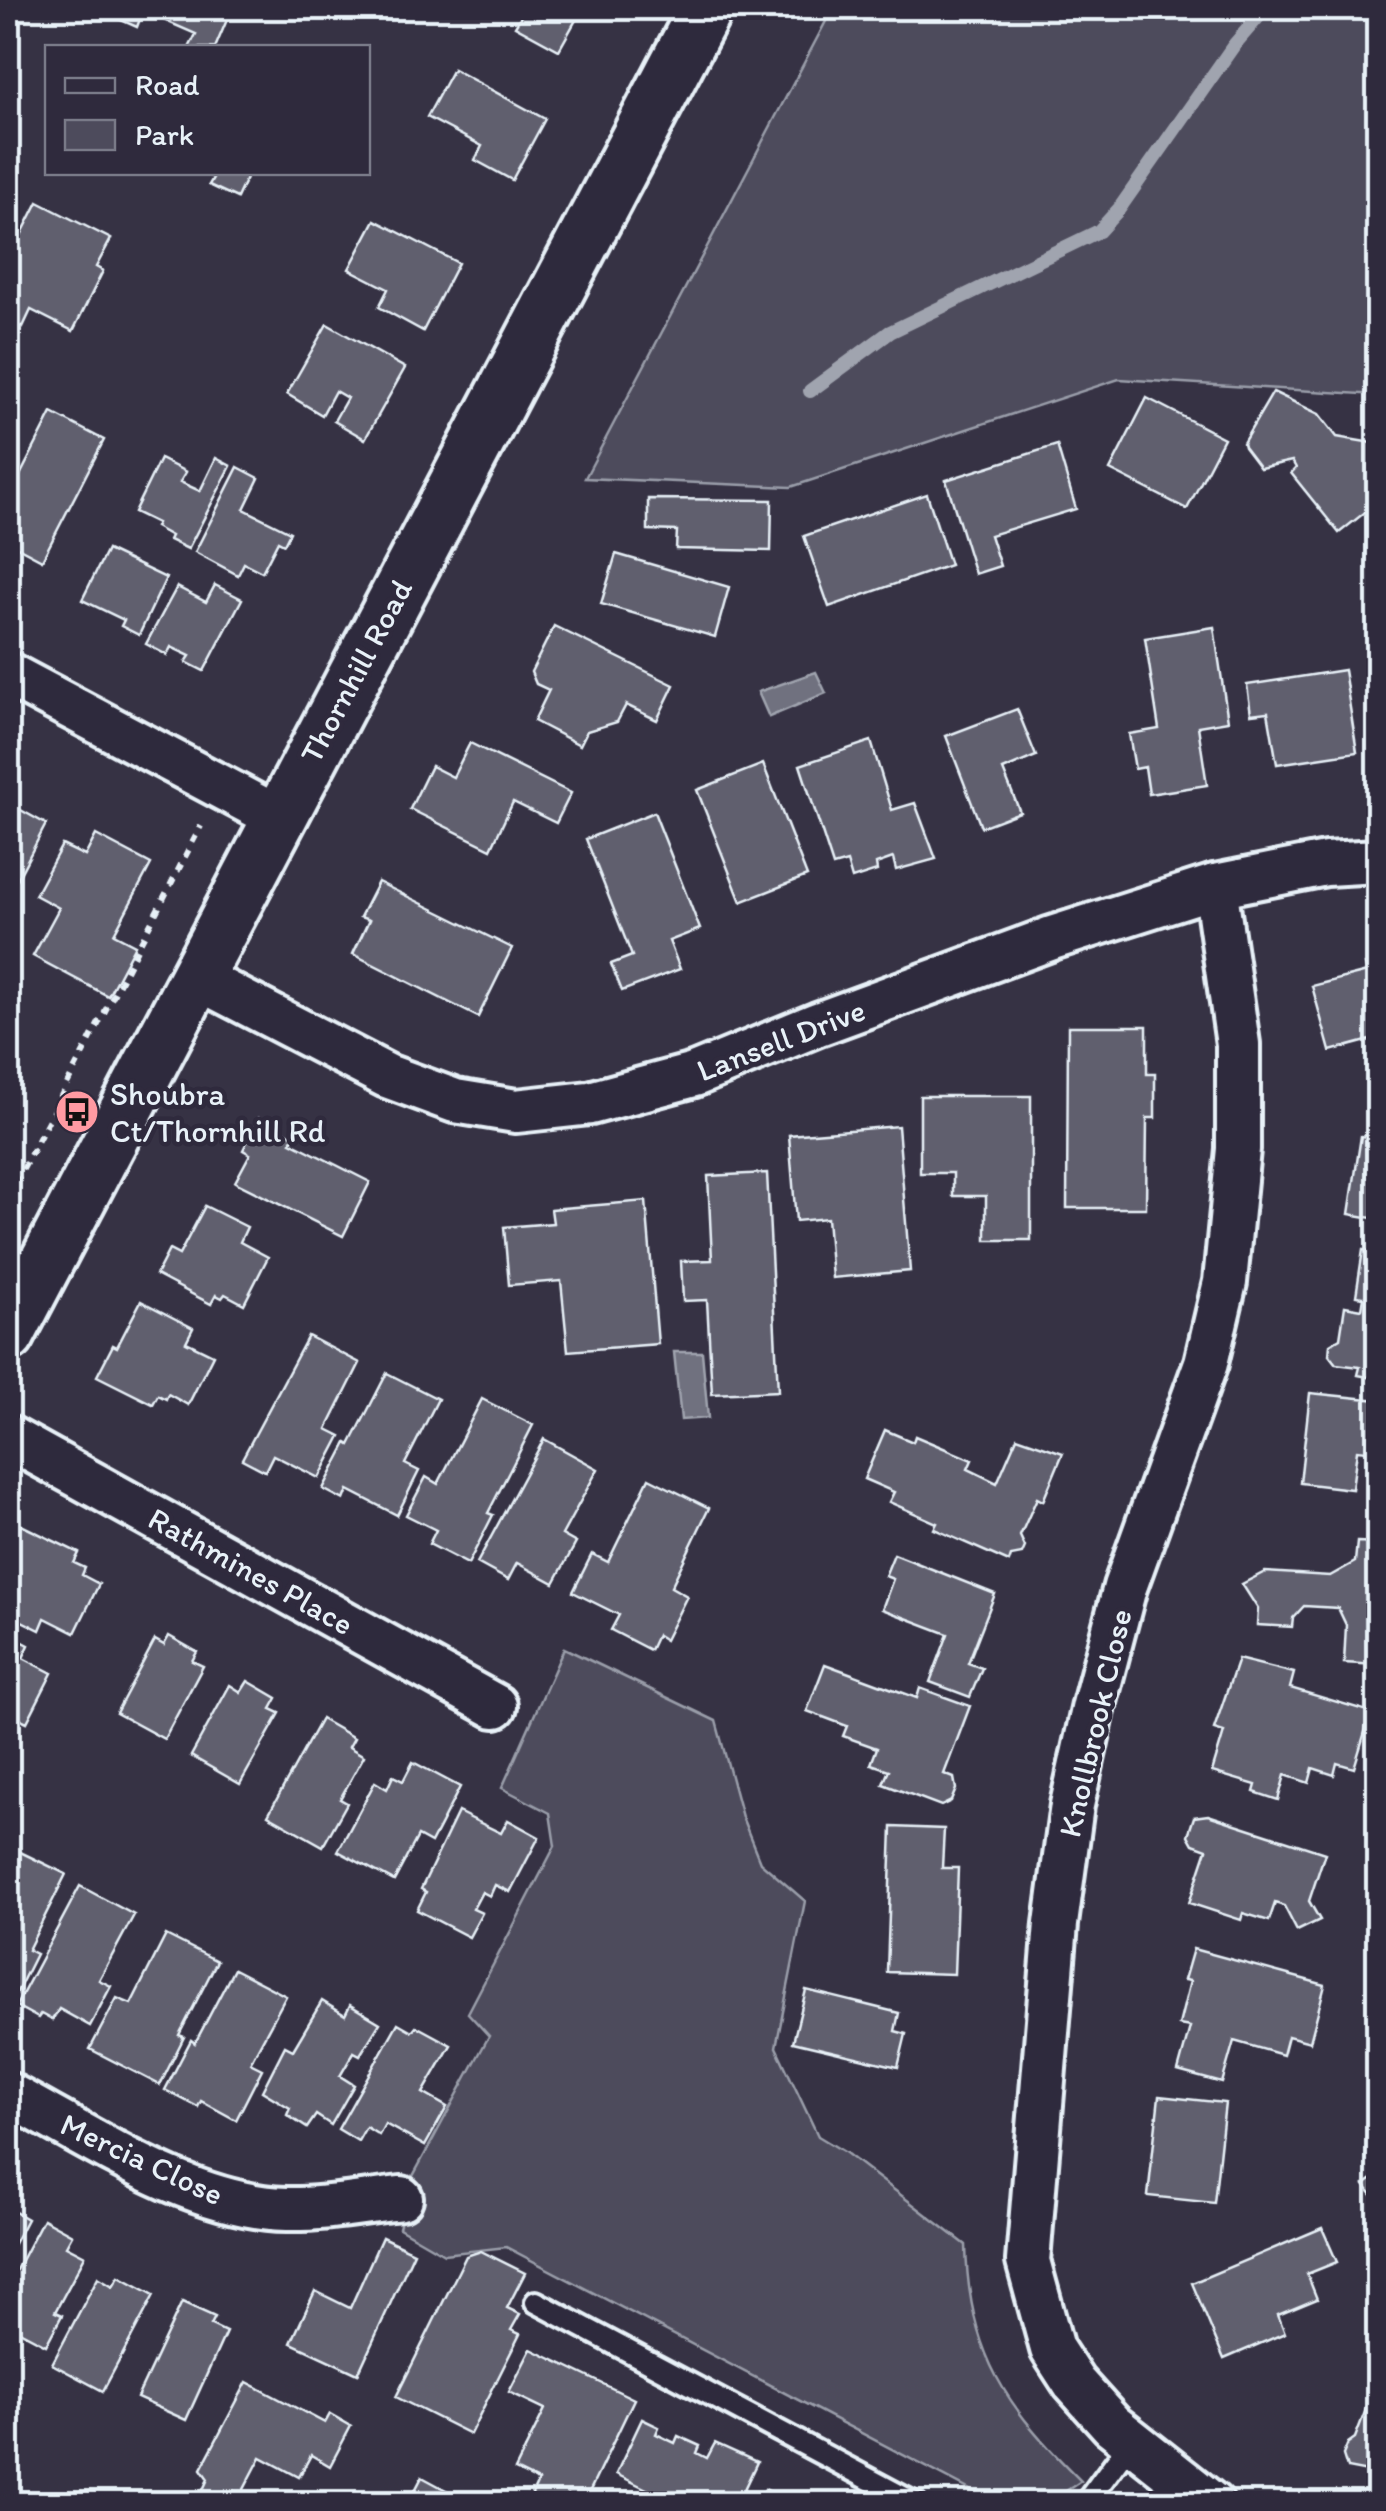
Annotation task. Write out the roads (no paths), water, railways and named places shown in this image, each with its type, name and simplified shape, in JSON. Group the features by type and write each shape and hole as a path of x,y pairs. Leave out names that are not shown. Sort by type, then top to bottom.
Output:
{"street":[{"name":"Thornhill Road","path":"8,1335 706,8"},
{"path":"8,674 279,818"},
{"name":"Lansell Drive","path":"196,977 387,1076 454,1101 516,1112 590,1103 694,1075 818,1024 1052,938 1215,886 1326,864 1378,861"},
{"name":"Knollbrook Close","path":"1212,2504 1112,2425 1074,2383 1052,2349 1028,2261 1056,1924 1072,1805 1126,1587 1206,1363 1225,1282 1238,1149 1238,1044 1215,886"},
{"name":"Rathmines Place","path":"8,1437 495,1706"},
{"name":"Mercia Close","path":"8,2094 174,2182 244,2205 288,2209 401,2198"}],"lane":[{"path":"536,2302 916,2504"},
{"path":"1085,2504 1132,2440"}],"water":[{"path":"816,672 826,693 769,717 758,692"},
{"path":"674,1352 702,1352 708,1418 681,1420"}],"waterway":[{"path":"810,391 890,332 1099,231 1119,209 1234,45 1266,8"}],"place":[{"name":"Shoubra Ct/Thornhill Rd","path":"77,1112"}]}
